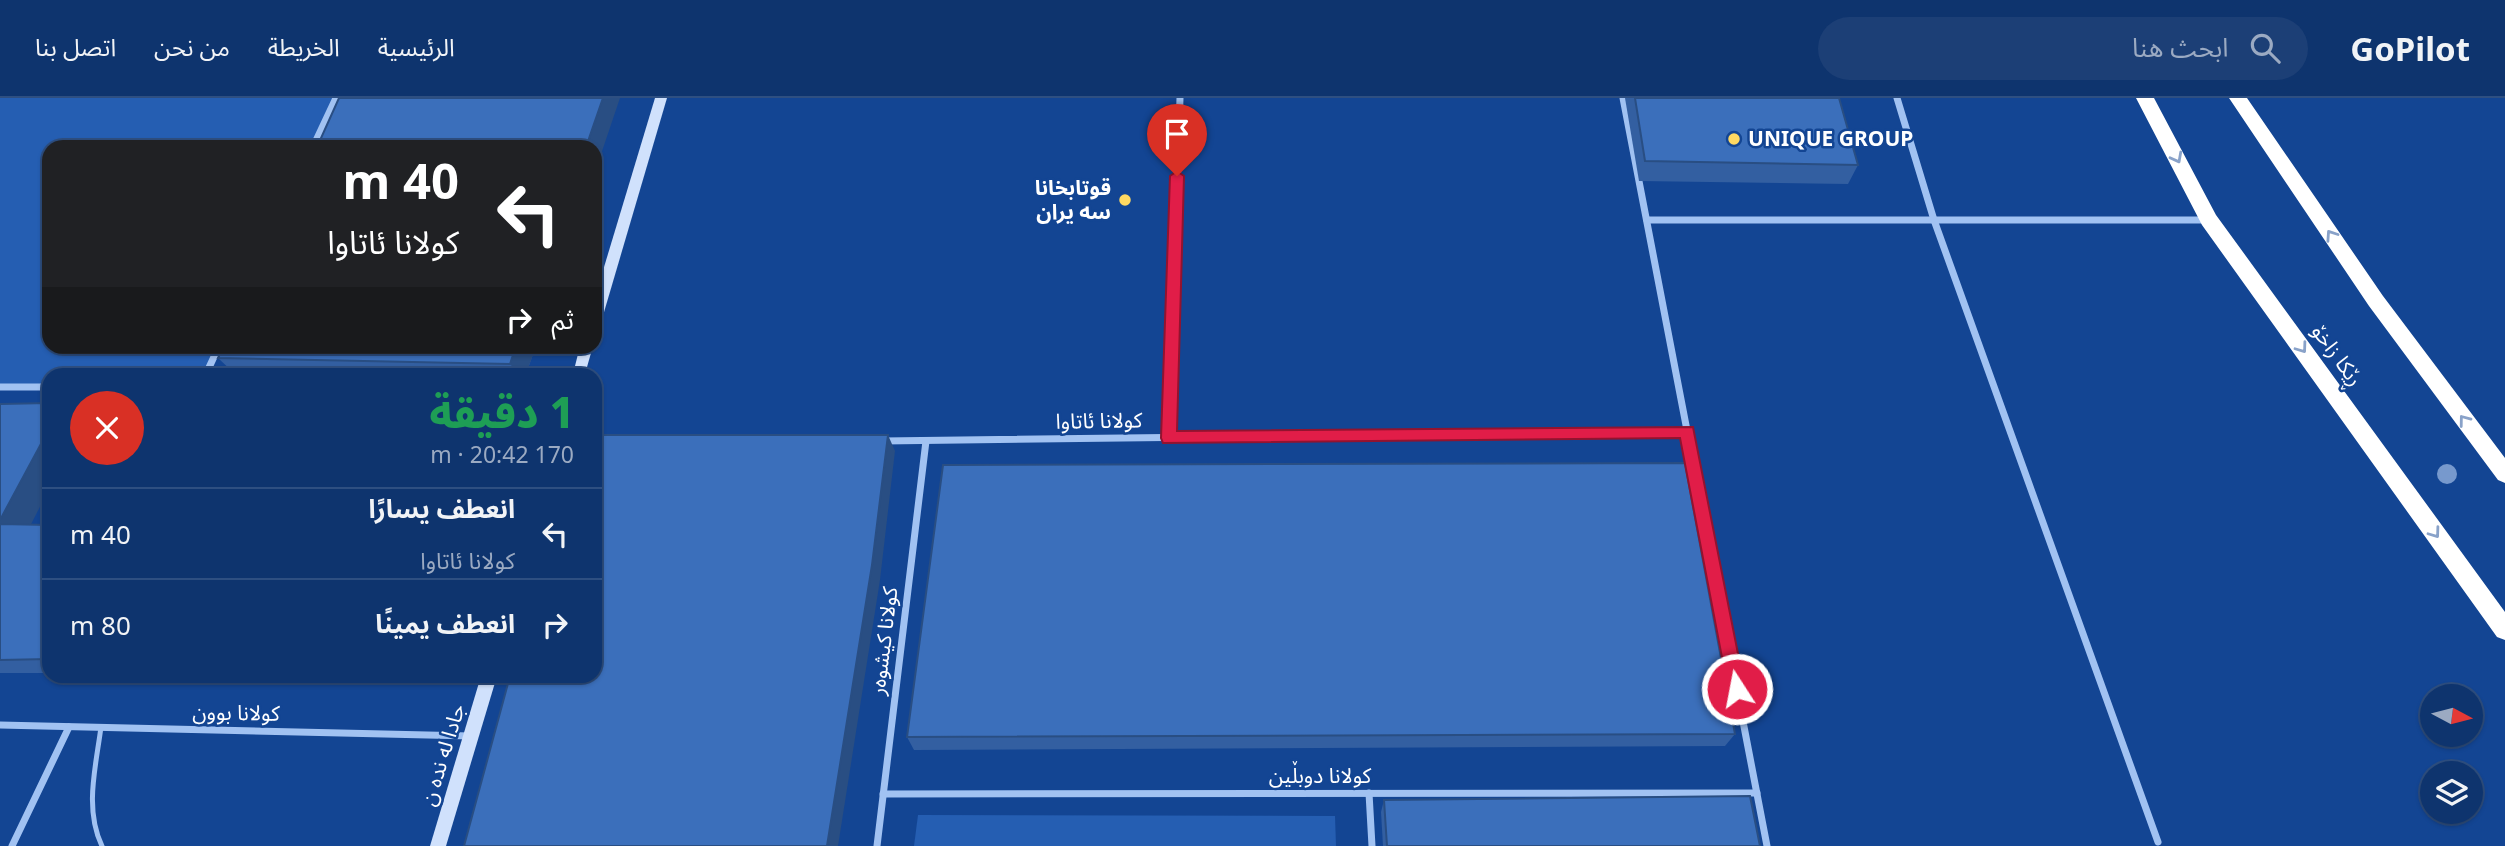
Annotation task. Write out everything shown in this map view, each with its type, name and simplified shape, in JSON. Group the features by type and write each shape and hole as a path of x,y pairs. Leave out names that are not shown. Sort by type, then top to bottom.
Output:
{"highway":[{"name":"ڕێکا زاخۆ","path":"2145,98 2210,220 2505,630"},
{"path":"2238,98 2376,301 2505,474"}],"street":[{"path":"316,140 336,98"},
{"path":"602,296 661,98"},
{"path":"1168,438 1180,98"},
{"path":"1623,98 1767,846"},
{"path":"1897,98 1934,220 2158,842"},
{"path":"1647,220 2210,220"},
{"path":"0,387 42,387"},
{"name":"كولانا ئاتاوا","path":"870,441 1687,431"},
{"name":"كولانا كیشوه‌ر","path":"877,846 926,441"},
{"name":"جادا له نده ن","path":"438,846 487,683"},
{"name":"كولانا بوون","path":"0,725 471,736"},
{"path":"12,846 69,727"},
{"path":"1369,793 1372,846"},
{"name":"كولانا دوبڵین","path":"883,794 1757,793"}],"lane":[{"path":"100,727 92,801 96,838 102,846"}],"shaded area":[{"path":"0,98 336,98 316,140 42,140 42,354 216,354 209,368 42,368 42,387 0,387"},
{"path":"918,815 1335,816 1336,846 914,846"}],"building":[{"path":"339,98 603,98 588,140 320,140"},
{"name":"UNIQUE GROUP","path":"1635,98 1839,98 1858,165 1645,161"},
{"path":"220,354 513,354 510,364 218,358"},
{"path":"42,403 42,442 0,520 0,404"},
{"path":"602,435 888,435 872,565 827,846 464,846 508,683 602,683"},
{"path":"1685,463 1735,734 907,737 943,465"},
{"path":"0,524 42,525 42,659 0,660"},
{"path":"1750,796 1760,846 1387,846 1384,800"}],"place":[{"name":"UNIQUE GROUP","path":"1734,139"},
{"name":"قوتابخانا سه يران","path":"1125,200"}],"route":[{"path":"1177,176 1168,438 1687,431 1737,689"}]}
